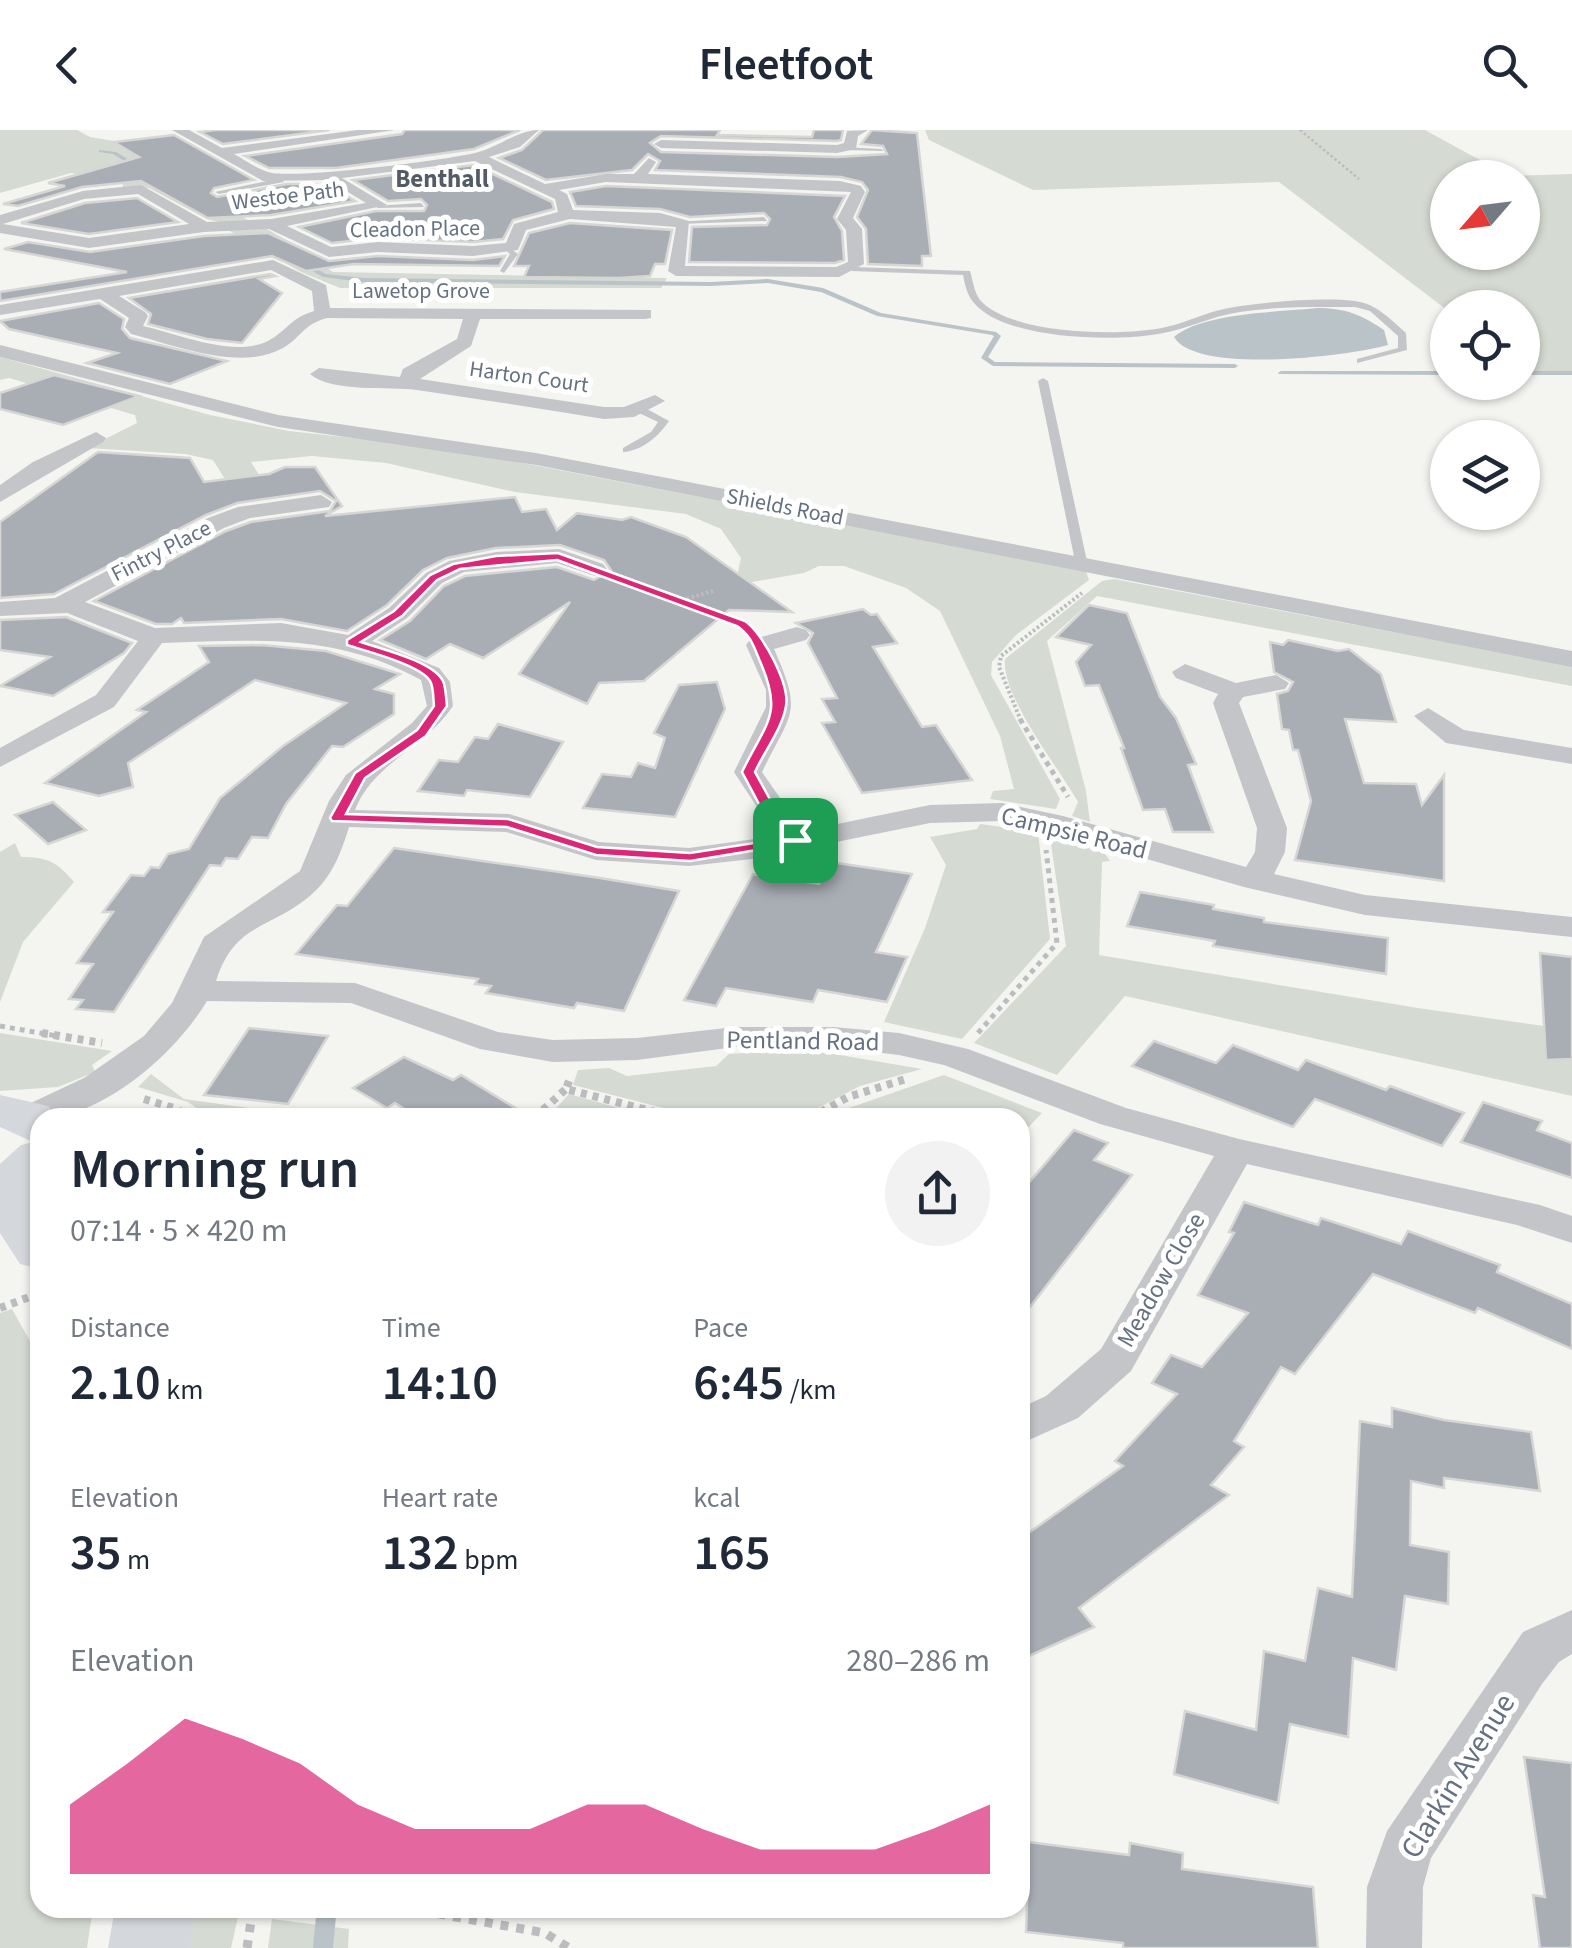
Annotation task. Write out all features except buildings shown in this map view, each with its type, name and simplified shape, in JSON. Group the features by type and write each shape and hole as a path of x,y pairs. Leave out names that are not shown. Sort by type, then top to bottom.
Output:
{"street":[{"path":"179,130 268,178 332,176"},
{"path":"221,152 388,130"},
{"path":"477,157 515,144 532,130"},
{"path":"638,178 671,130"},
{"path":"661,144 845,148 852,146 852,134 862,130"},
{"path":"477,157 562,197 565,212 570,214"},
{"name":"Westoe Path","path":"332,176 440,158 477,157"},
{"name":"Westoe Path","path":"0,228 89,243 204,227 271,224 378,206 374,198 332,176"},
{"path":"545,188 606,178 856,188 858,192 845,219 854,229 860,271 676,271 686,228 678,222"},
{"path":"0,220 82,195 141,190 204,227"},
{"path":"28,195 63,201"},
{"name":"Cleadon Place","path":"271,224 329,252 378,247 440,251 507,248 512,247 519,227 570,214 678,222"},
{"path":"89,243 102,260"},
{"name":"Lawetop Grove","path":"0,310 272,265 320,289 322,310 326,313 645,314"},
{"path":"106,295 139,316 137,330 228,352 268,348 301,320 326,313"},
{"name":"Harton Court","path":"410,383 410,373 465,342 473,314"},
{"name":"Shields Road","path":"0,351 278,421 536,459 1572,659"},
{"name":"Harton Court","path":"319,374 410,383 604,413 648,406"},
{"path":"0,496 41,467 96,438"},
{"path":"9,462 41,467"},
{"name":"Fintry Place","path":"63,604 258,499 321,502"},
{"path":"352,642 398,614 434,578 457,566 565,550 596,569"},
{"path":"0,609 63,604 133,632 155,636 281,631 352,642 408,662 438,682 440,706 422,733 360,776 337,818 319,866 302,888 218,940 207,956 197,991 178,1021 149,1050 101,1086 62,1108"},
{"path":"730,649 796,635"},
{"path":"0,759 105,702 155,636"},
{"path":"759,645 779,690 780,707 748,772 766,804 795,840"},
{"path":"1185,672 1234,691 1276,682"},
{"path":"1234,691 1226,703 1229,714 1272,828 1270,852 1255,880"},
{"path":"1428,716 1456,736 1572,756"},
{"path":"1429,757 1456,736"},
{"name":"Campsie Road","path":"337,818 508,823 596,851 690,857 856,826 963,811 1002,812 1052,822 1255,880 1365,905 1572,927"},
{"name":"Pentland Road","path":"197,991 355,993 492,1042 579,1051 736,1037 833,1037 899,1044 955,1057 1112,1116 1236,1150 1526,1214 1572,1230"},
{"path":"27,1128 23,1175 0,1190 30,1235"},
{"name":"Meadow Close","path":"1030,1422 1062,1407 1116,1360 1236,1150"},
{"name":"Clarkin Avenue","path":"1394,1948 1395,1887 1406,1849 1524,1669 1541,1647 1572,1630"},
{"path":"149,1948 154,1918"}],"lane":[{"path":"512,130 532,130"},
{"path":"845,148 880,151"},
{"path":"219,192 280,180"},
{"path":"378,206 421,204"},
{"path":"678,222 764,219"},
{"name":"Cleadon Place","path":"504,271 514,254 507,248"},
{"path":"860,271 962,272 967,274 970,292 982,307 1008,320 1062,332 1126,336 1160,332 1223,312 1355,304 1373,309 1403,335 1402,350 1360,361"},
{"path":"1043,381 1082,566"},
{"name":"Harton Court","path":"627,450 656,434 664,421 648,406"}],"path":[{"path":"1300,130 1359,178"},
{"path":"596,569 741,624 754,632 759,645"},
{"path":"828,1108 848,1097 928,1072 955,1057 1056,942 1044,836 1070,800 1024,730 999,667 1001,656 1038,621 1086,590 1106,571"},
{"path":"681,600 712,591"},
{"path":"0,1026 149,1050"},
{"path":"545,1108 566,1089 579,1051"},
{"path":"566,1089 639,1108"},
{"path":"0,1308 30,1297"},
{"path":"247,1948 252,1918"},
{"path":"460,1918 546,1934 569,1948"}],"shaded area":[{"path":"0,130 77,130 90,137 120,142 251,222 207,219 149,188 123,187 122,181 71,173 0,193"},
{"path":"925,130 1425,130 1480,160 1430,160 1430,270 1540,270 1540,175 1572,174 1572,373 1540,373 1540,290 1430,290 1430,297 1279,182 1033,190 929,140"},
{"path":"267,229 333,272 667,278 661,288 340,288 301,272 228,230"},
{"path":"1317,308 1344,311 1367,320 1384,330 1388,345 1342,354 1241,359 1188,349 1174,337 1221,318"},
{"path":"0,357 210,415 289,431 444,448 1086,571 1089,580 1016,635 992,662 991,675 1060,799 1056,809 990,799 993,791 1014,789 1000,736 940,611 906,588 844,566 819,566 804,573 735,585 741,558 721,529 686,514 515,492 386,463 312,456 251,462 264,483 230,487 213,460 185,454 87,448 137,423 135,415 9,378 0,380"},
{"path":"1114,579 1572,666 1572,686 1097,596 1047,641 1086,791 1090,822 1072,816 1078,802 1021,712 1006,674 1005,659 1102,581"},
{"path":"980,824 1038,832 1050,939 962,1039 884,1022 925,928 946,865 930,837 977,829"},
{"path":"1050,837 1104,852 1110,861 1102,862 1099,955 1572,1030 1572,1096 1125,996 1057,1075 974,1043 1066,946"},
{"path":"15,843 21,857 51,862 74,882 23,942 0,1002 0,852"},
{"path":"0,1033 112,1051 92,1065 95,1072 58,1087 0,1091"},
{"path":"828,1053 922,1069 860,1086 818,1108 664,1108 573,1085 578,1070 609,1068 627,1076 716,1066 729,1054"},
{"path":"151,1074 184,1099 248,1108 196,1108 138,1087"},
{"path":"944,1075 1029,1108 849,1108"},
{"path":"569,1094 619,1108 556,1108"},
{"path":"1030,1108 1042,1113 1030,1126"},
{"path":"12,1309 30,1341 30,1918 92,1918 87,1948 0,1948 0,1313"},
{"path":"186,1918 238,1918 231,1948 182,1948"},
{"path":"272,1919 349,1929 348,1948 268,1948"}],"waterway":[{"path":"101,151 114,153 141,169"},
{"path":"300,262 325,276 363,280 711,284 768,281 823,290 879,315 994,333 998,336 984,358 993,364 1235,366"},
{"path":"1281,373 1430,373"},
{"path":"1540,373 1572,373"},
{"path":"323,1948 326,1918"}],"district":[{"name":"Benthall","path":"442,179"}],"route":[{"path":"558,556 741,624 754,632 779,690 780,707 748,772 766,804 795,840 690,857 596,851 508,823 337,818 351,786 360,776 422,733 440,706 438,682 430,674 352,642 398,614 416,592 457,566 496,559 558,556"}]}
